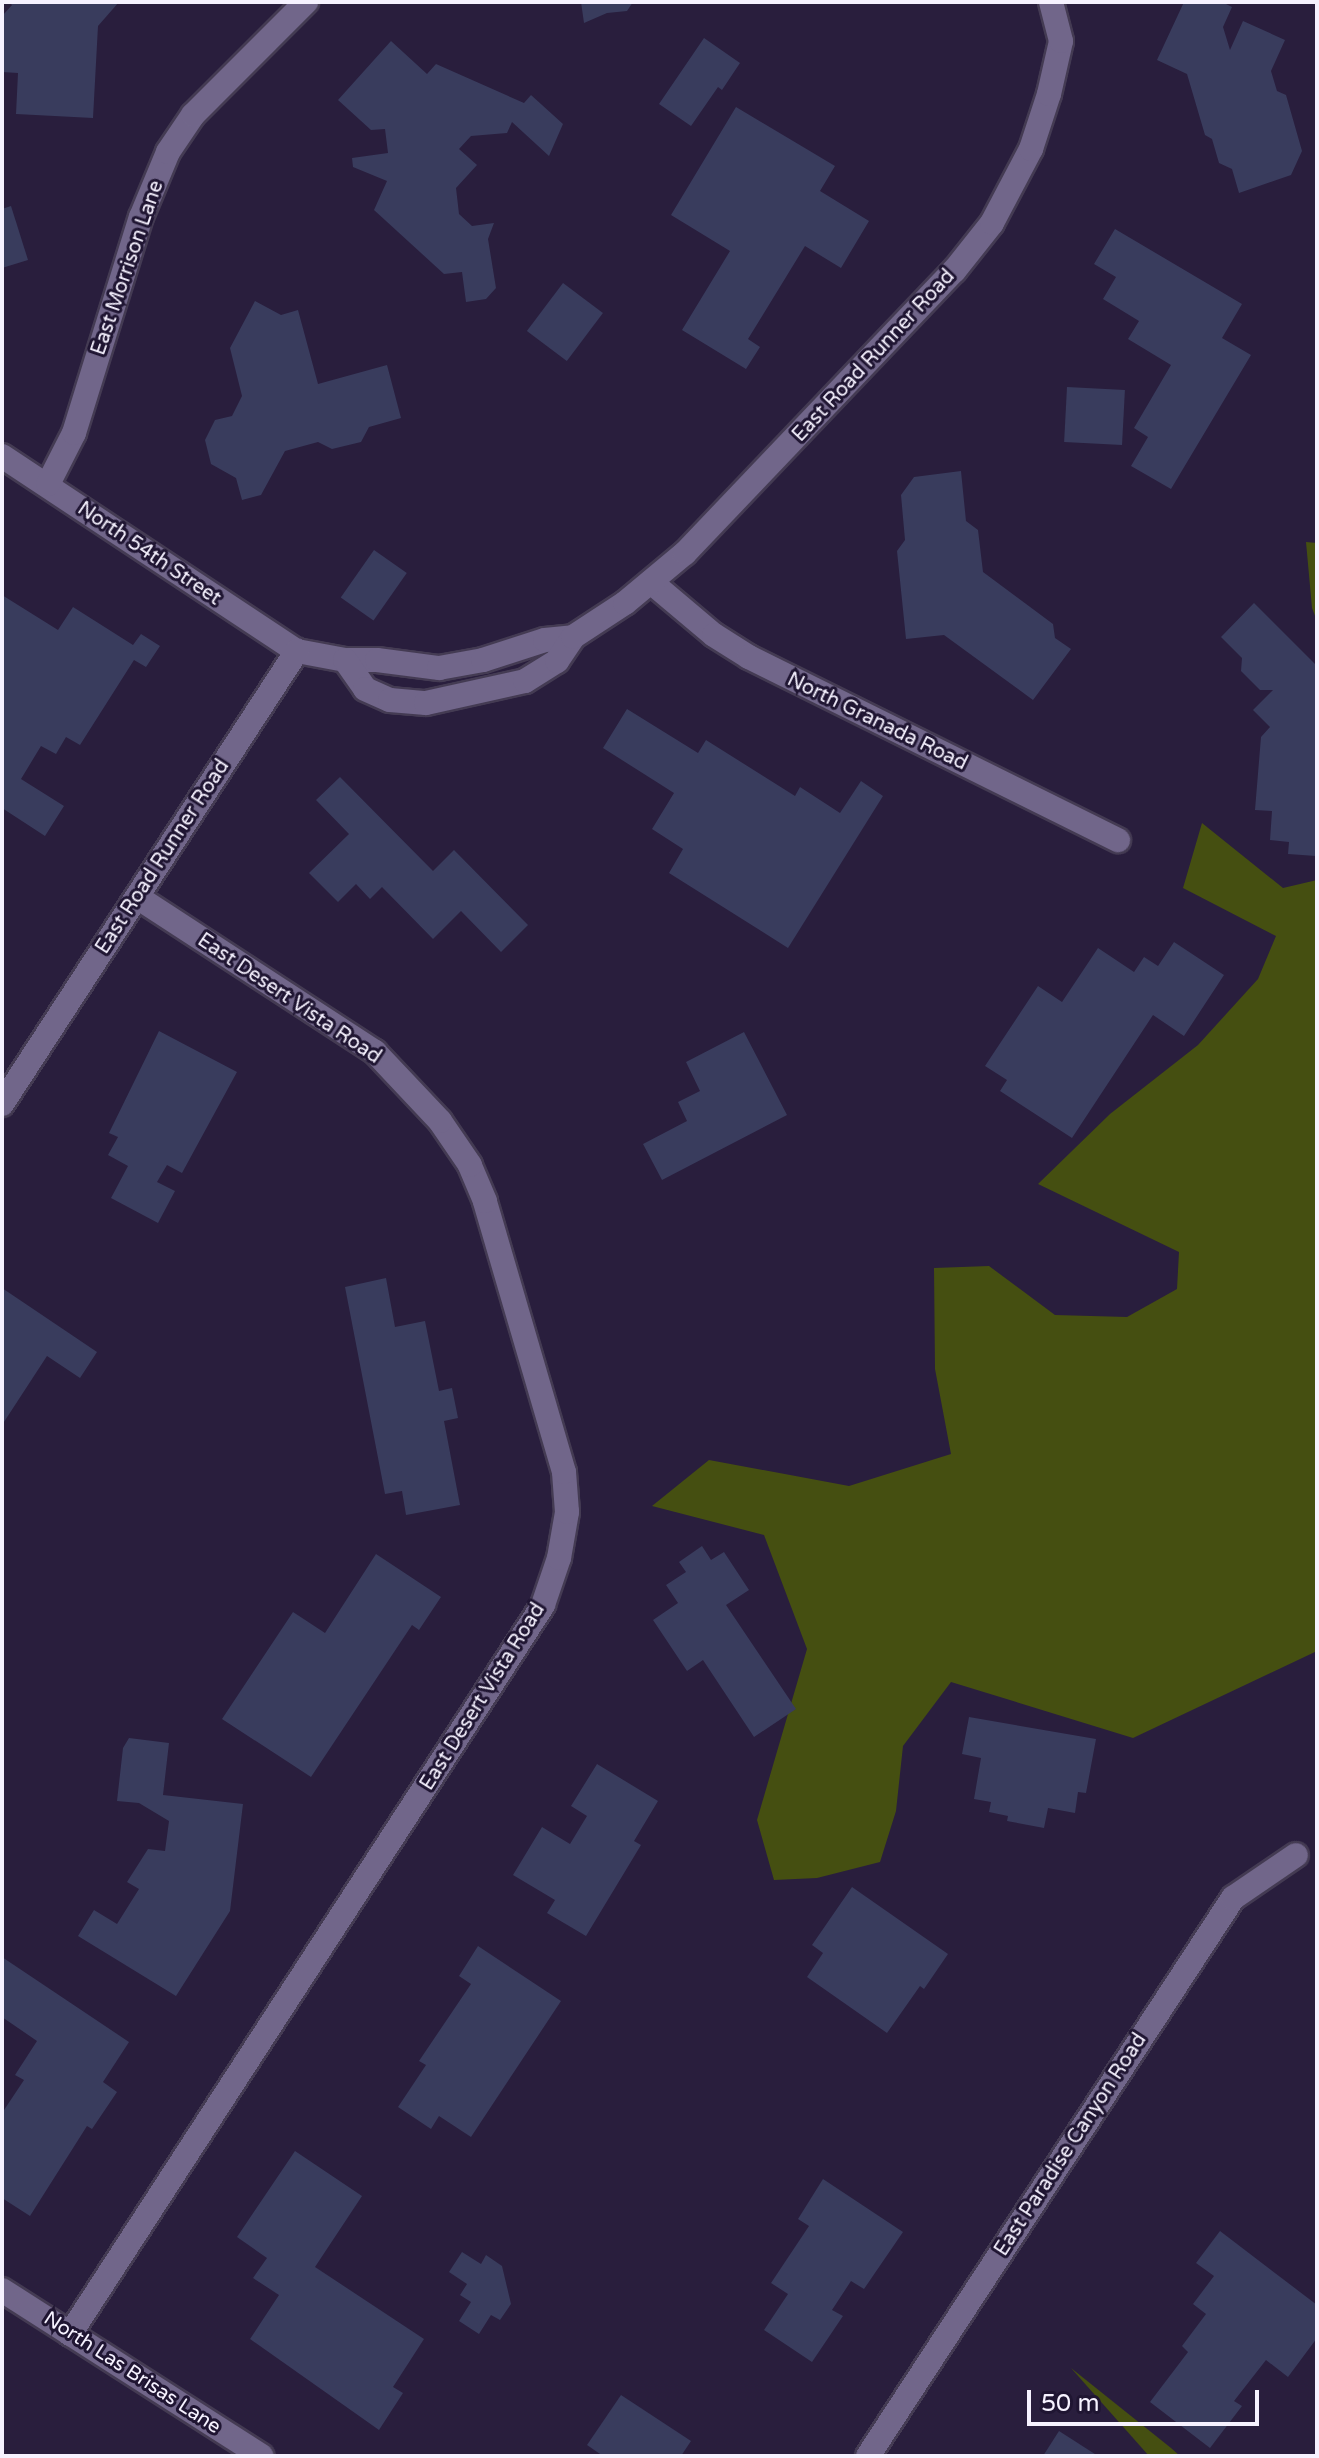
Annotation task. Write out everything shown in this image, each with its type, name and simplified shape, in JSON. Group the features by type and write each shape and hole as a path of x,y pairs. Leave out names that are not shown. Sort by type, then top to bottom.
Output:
{"street":[{"name":"East Morrison Lane","path":"48,484 74,433 141,217 168,152 193,115 306,2"},
{"name":"East Road Runner Road","path":"345,660 365,689 390,700 426,703 525,681 557,661 573,637 651,582 775,463 954,271 992,223 1031,149 1049,94 1061,41 1051,2"},
{"name":"North 54th Street","path":"2,456 297,651"},
{"name":"North Granada Road","path":"651,582 714,635 749,657 1118,840"},
{"name":"East Road Runner Road","path":"2,1104 297,651 345,660 377,660 439,668 483,660 545,640 573,637"},
{"name":"East Desert Vista Road","path":"70,2334 543,1605 559,1558 567,1512 564,1472 485,1201 470,1165 440,1121 375,1052 137,897"},
{"name":"East Paradise Canyon Road","path":"868,2456 1233,1898 1296,1855"},
{"name":"North Las Brisas Lane","path":"2,2290 262,2456"}],"green space":[{"path":"1306,542 1317,543 1317,621 1312,608"},
{"path":"1202,823 1283,888 1317,880 1317,1651 1133,1738 951,1682 903,1746 896,1811 880,1862 817,1878 774,1880 757,1820 807,1649 764,1535 652,1506 709,1460 849,1486 951,1454 935,1369 934,1268 989,1266 1055,1315 1127,1317 1177,1289 1179,1252 1038,1184 1110,1114 1198,1045 1258,979 1276,936 1183,888"},
{"path":"1071,2368 1171,2448 1180,2456 1149,2456"}],"building":[{"path":"9,2 119,2 98,26 93,118 16,114 18,73 2,72 3,15 12,5"},
{"path":"581,2 633,2 627,11 607,13 584,23"},
{"path":"1184,2 1222,2 1232,7 1223,27 1230,50 1243,21 1285,40 1271,71 1277,91 1286,95 1302,151 1291,175 1239,193 1232,169 1219,163 1212,139 1205,135 1187,74 1157,60"},
{"path":"704,38 740,63 722,90 718,87 691,126 659,104"},
{"path":"391,41 427,74 436,64 524,103 531,95 563,124 549,156 512,122 507,133 471,136 459,149 477,165 456,188 459,214 472,226 494,223 488,239 496,288 486,299 466,302 462,272 444,274 374,210 387,181 353,167 352,158 388,153 385,129 371,130 338,100"},
{"path":"736,107 835,166 820,191 869,221 841,268 805,246 748,339 760,347 746,369 682,330 730,251 671,215"},
{"path":"11,206 28,260 2,268 2,209"},
{"path":"1115,229 1242,304 1222,338 1251,355 1171,489 1131,466 1148,437 1134,428 1171,365 1128,339 1139,321 1103,299 1116,277 1094,264"},
{"path":"563,283 603,313 567,361 527,331"},
{"path":"255,301 281,315 298,310 318,384 387,365 401,418 369,427 361,442 332,449 318,442 285,451 261,495 242,500 236,478 211,464 205,440 215,420 232,416 242,396 230,348"},
{"path":"1067,387 1125,390 1122,445 1064,442"},
{"path":"961,471 966,521 978,530 983,572 1053,624 1055,638 1071,649 1033,700 944,635 906,639 897,551 905,540 901,495 914,477"},
{"path":"374,550 407,573 373,620 341,598"},
{"path":"2,595 58,630 73,607 133,645 141,634 160,646 146,667 134,660 80,745 66,737 56,754 41,746 21,779 64,806 45,836 2,808"},
{"path":"1254,603 1317,666 1316,856 1288,854 1289,842 1270,840 1272,811 1255,810 1261,737 1270,727 1253,710 1273,690 1260,690 1241,671 1242,658 1221,637"},
{"path":"627,709 698,753 706,740 795,796 800,787 840,813 861,781 883,796 788,948 669,873 683,849 652,829 674,793 603,748"},
{"path":"340,777 433,871 454,850 528,925 501,952 461,911 433,939 382,887 370,899 356,884 338,902 309,873 349,834 316,800"},
{"path":"1174,942 1224,975 1184,1036 1153,1015 1072,1138 1000,1091 1007,1080 985,1066 1038,986 1062,1002 1098,948 1134,972 1144,957 1158,966"},
{"path":"159,1031 237,1072 182,1173 167,1165 157,1182 175,1191 158,1223 111,1198 128,1166 108,1155 118,1137 109,1133"},
{"path":"744,1032 787,1115 662,1180 643,1144 687,1121 678,1102 700,1091 686,1062"},
{"path":"386,1278 395,1327 425,1321 439,1391 452,1388 458,1418 444,1421 460,1505 406,1515 402,1491 385,1494 345,1287"},
{"path":"2,1288 97,1352 80,1378 47,1356 2,1425"},
{"path":"702,1546 711,1560 724,1552 749,1590 726,1605 796,1709 754,1737 703,1660 687,1671 653,1620 678,1603 666,1585 686,1572 679,1562"},
{"path":"376,1554 441,1597 419,1630 412,1625 311,1777 222,1719 293,1612 325,1633"},
{"path":"969,1717 1096,1739 1086,1793 1078,1792 1075,1813 1048,1808 1044,1828 1007,1821 1008,1816 989,1812 991,1802 974,1799 981,1758 962,1754"},
{"path":"129,1738 169,1743 163,1795 243,1804 230,1911 176,1996 78,1936 94,1910 117,1924 139,1889 127,1882 148,1849 165,1851 169,1821 139,1803 117,1801 123,1748"},
{"path":"597,1764 658,1801 634,1841 641,1845 586,1936 547,1913 555,1900 513,1875 542,1827 570,1844 587,1816 571,1806"},
{"path":"852,1887 948,1954 924,1989 920,1986 887,2033 807,1977 823,1953 812,1945"},
{"path":"478,1946 561,2001 471,2137 439,2116 431,2129 398,2107 426,2065 419,2061 471,1984 459,1976"},
{"path":"2,1957 129,2042 103,2082 117,2092 92,2129 87,2126 30,2216 2,2198 2,2113 24,2080 15,2075 37,2041 2,2017"},
{"path":"295,2151 362,2196 315,2267 424,2339 393,2387 403,2393 379,2430 250,2339 279,2295 253,2278 267,2258 237,2237"},
{"path":"823,2179 903,2232 864,2289 851,2281 832,2310 843,2316 812,2362 764,2330 788,2294 771,2283 809,2226 798,2219"},
{"path":"1220,2231 1317,2305 1317,2338 1288,2377 1266,2360 1234,2401 1242,2406 1210,2448 1150,2402 1188,2352 1182,2346 1206,2314 1193,2304 1214,2276 1196,2263"},
{"path":"462,2252 481,2264 486,2255 502,2266 511,2304 500,2320 491,2315 479,2334 459,2321 471,2302 460,2295 467,2284 449,2272"},
{"path":"621,2395 691,2441 681,2456 603,2456 587,2445"},
{"path":"1059,2431 1098,2456 1043,2456"}]}
